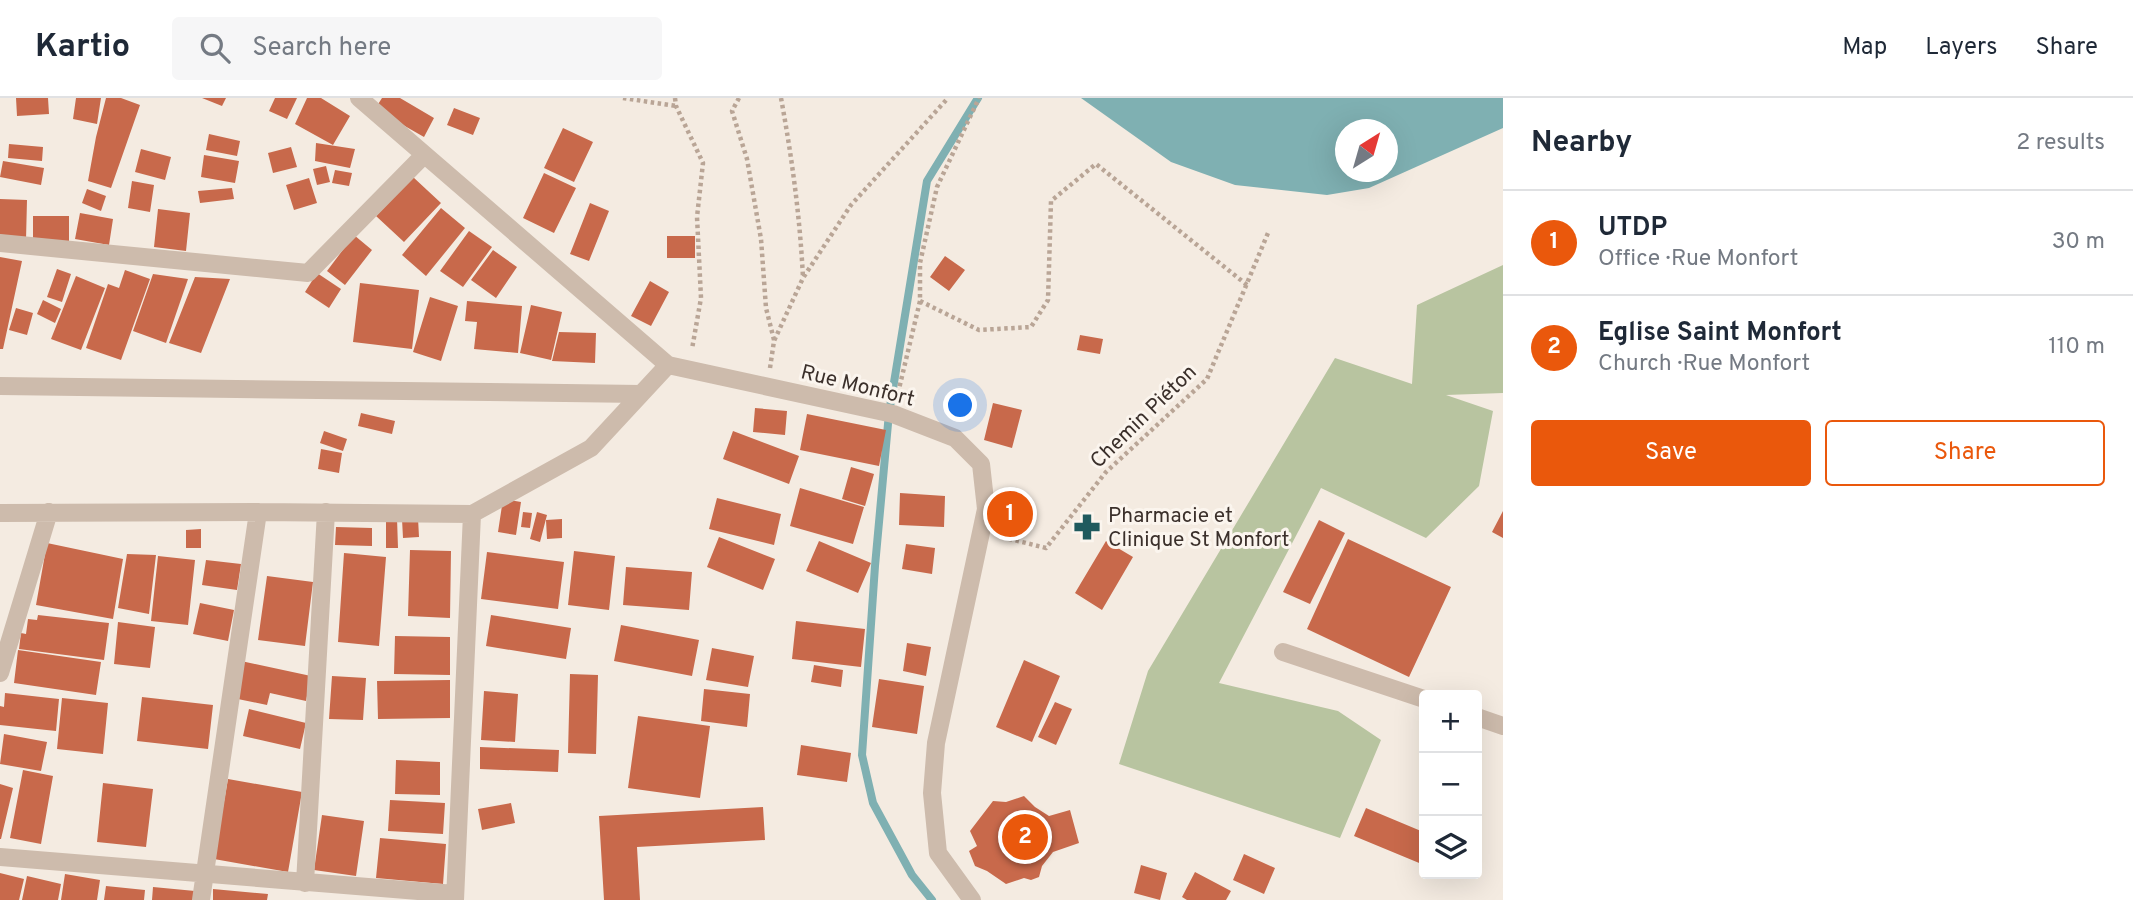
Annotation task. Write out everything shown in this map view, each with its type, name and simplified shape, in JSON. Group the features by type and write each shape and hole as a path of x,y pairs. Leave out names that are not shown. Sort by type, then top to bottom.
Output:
{"street":[{"name":"Rue Monfort","path":"359,98 668,365 893,414 955,438 981,464 986,509 936,743 932,793 938,853 972,900"},
{"path":"0,243 308,273 424,155"},
{"path":"0,513 472,514 591,448 668,365"},
{"path":"0,386 641,394"},
{"path":"0,673 49,512"},
{"path":"201,900 258,512"},
{"path":"305,883 326,512"},
{"path":"0,857 305,883 338,892 454,897 472,514"},
{"path":"1283,652 1419,697"},
{"path":"1482,719 1503,726"}],"path":[{"path":"623,98 676,106"},
{"path":"675,98 676,106 703,163 697,218 701,298 689,369"},
{"path":"739,98 732,111 749,173 761,239 766,308 774,341"},
{"path":"781,98 801,227 803,278"},
{"path":"768,386 774,341 803,278 851,205 948,98"},
{"path":"893,414 920,300 920,263 937,187 979,98"},
{"path":"920,300 979,330 1031,327 1048,300 1051,201 1096,164 1247,285"},
{"name":"Chemin Piéton","path":"981,532 1046,548 1105,472 1208,379 1268,233"}],"green space":[{"path":"1503,265 1503,393 1446,395 1493,411 1479,486 1426,538 1321,488 1219,683 1338,711 1381,740 1340,838 1119,764 1148,671 1335,358 1412,384 1417,305"}],"water":[{"path":"1081,98 1503,98 1503,128 1398,175 1398,119 1335,119 1335,182 1382,182 1369,188 1327,195 1235,185 1171,162"}],"building":[{"path":"16,98 48,98 49,114 17,116"},
{"path":"76,98 101,98 97,124 73,119"},
{"path":"106,98 121,98 140,105 111,188 88,181"},
{"path":"202,98 226,98 222,106"},
{"path":"275,98 297,98 287,119 269,111"},
{"path":"307,98 321,98 350,116 333,145 295,124"},
{"path":"382,98 400,98 434,118 424,137 375,109"},
{"path":"454,108 480,118 473,135 447,125"},
{"path":"563,128 593,142 574,182 544,168"},
{"path":"209,134 240,141 237,156 206,150"},
{"path":"316,143 355,149 350,168 315,161"},
{"path":"9,144 43,147 42,161 8,158"},
{"path":"291,147 297,167 273,173 268,153"},
{"path":"141,149 171,157 165,180 135,172"},
{"path":"204,155 239,161 235,183 201,177"},
{"path":"3,161 44,168 41,185 0,177"},
{"path":"326,166 330,182 317,185 313,169"},
{"path":"335,170 352,173 349,186 332,183"},
{"path":"544,173 576,188 554,233 523,218"},
{"path":"413,177 441,203 404,242 376,216"},
{"path":"309,178 317,203 294,210 286,185"},
{"path":"132,181 154,185 150,212 128,208"},
{"path":"232,188 234,199 200,203 198,191"},
{"path":"87,189 106,196 101,211 82,203"},
{"path":"0,199 27,200 26,240 0,239"},
{"path":"590,203 609,211 589,261 570,254"},
{"path":"441,208 465,228 426,276 402,255"},
{"path":"158,209 190,213 186,251 154,247"},
{"path":"80,213 113,219 109,245 75,239"},
{"path":"33,216 69,216 69,242 33,242"},
{"path":"469,231 492,247 463,287 440,271"},
{"path":"354,235 372,250 345,285 327,271"},
{"path":"667,236 695,236 695,258 667,258"},
{"path":"493,250 517,267 496,298 471,280"},
{"path":"945,256 965,270 949,291 930,277"},
{"path":"0,257 22,261 3,349 0,349"},
{"path":"57,269 71,274 62,302 47,297"},
{"path":"125,270 150,279 121,360 86,348 108,284 119,288"},
{"path":"317,273 341,289 329,308 305,292"},
{"path":"153,274 188,279 166,343 133,331"},
{"path":"76,276 105,288 81,350 51,339"},
{"path":"195,277 230,279 201,353 169,343"},
{"path":"650,281 669,292 651,326 631,316"},
{"path":"360,283 419,290 412,349 353,342"},
{"path":"430,297 458,306 441,361 413,352"},
{"path":"43,300 61,309 55,323 37,314"},
{"path":"467,301 522,306 518,353 474,349 477,322 465,321"},
{"path":"531,305 562,312 551,360 520,353"},
{"path":"16,308 33,313 27,335 9,330"},
{"path":"559,332 596,333 595,363 552,361"},
{"path":"1080,335 1103,339 1100,354 1077,350"},
{"path":"993,403 1022,410 1012,448 984,440"},
{"path":"755,408 787,411 785,435 753,432"},
{"path":"361,413 395,421 392,434 358,426"},
{"path":"807,414 886,430 879,466 800,450"},
{"path":"324,431 347,439 343,451 320,443"},
{"path":"733,431 799,456 789,484 723,459"},
{"path":"321,449 342,453 339,473 318,469"},
{"path":"851,467 874,474 865,506 842,499"},
{"path":"800,488 864,507 853,544 790,526"},
{"path":"900,493 945,496 944,527 899,525"},
{"path":"717,498 781,514 774,545 709,529"},
{"path":"503,499 521,502 516,535 498,532"},
{"path":"1503,511 1503,538 1492,532"},
{"path":"523,512 532,513 530,528 521,527"},
{"path":"537,512 547,515 540,542 530,539"},
{"path":"386,518 397,518 398,548 386,548"},
{"path":"418,518 419,537 403,538 402,519"},
{"path":"562,519 562,538 547,539 546,520"},
{"path":"1319,520 1345,533 1310,604 1283,592"},
{"path":"336,527 372,528 372,546 335,545"},
{"path":"201,529 201,548 186,548 186,530"},
{"path":"719,537 775,559 763,590 707,567"},
{"path":"1348,539 1451,587 1409,677 1307,629"},
{"path":"819,541 871,563 858,593 806,571"},
{"path":"1106,541 1133,557 1102,610 1075,593"},
{"path":"47,543 123,559 113,619 36,605"},
{"path":"906,544 935,548 932,574 902,569"},
{"path":"410,550 451,551 450,618 408,616"},
{"path":"574,551 615,556 609,610 568,605"},
{"path":"487,552 564,562 558,609 481,599"},
{"path":"344,553 386,557 379,646 338,642"},
{"path":"127,554 156,555 149,614 118,608"},
{"path":"158,556 195,560 188,625 151,621"},
{"path":"206,560 241,564 237,590 202,585"},
{"path":"626,567 692,572 689,610 623,605"},
{"path":"267,576 313,582 305,646 258,640"},
{"path":"200,603 234,610 228,641 193,634"},
{"path":"38,615 109,623 104,660 19,649 21,633 26,634 28,619 37,620"},
{"path":"491,615 571,628 566,659 486,646"},
{"path":"796,621 865,629 861,667 792,659"},
{"path":"118,622 155,627 150,668 114,664"},
{"path":"621,625 699,640 692,676 614,661"},
{"path":"395,636 450,637 450,675 394,674"},
{"path":"907,643 931,647 926,676 903,671"},
{"path":"712,648 754,656 748,687 706,680"},
{"path":"18,650 101,662 96,695 14,683"},
{"path":"1024,660 1060,676 1032,742 996,727"},
{"path":"241,661 311,676 306,701 270,693 267,705 233,698"},
{"path":"814,665 843,670 841,687 811,682"},
{"path":"570,674 598,675 596,754 568,753"},
{"path":"332,676 366,678 363,720 329,719"},
{"path":"879,679 924,686 917,734 872,727"},
{"path":"450,680 450,718 378,719 377,681"},
{"path":"704,689 750,694 747,727 701,721"},
{"path":"484,691 518,694 515,742 481,740"},
{"path":"5,693 59,699 56,731 0,725 0,706 4,707"},
{"path":"142,697 213,705 208,749 137,741"},
{"path":"62,698 108,703 103,754 57,749"},
{"path":"1055,702 1072,709 1056,745 1038,737"},
{"path":"249,709 306,723 300,749 243,736"},
{"path":"638,716 710,726 700,798 628,788"},
{"path":"4,734 47,742 41,771 0,764"},
{"path":"801,745 851,753 847,782 797,775"},
{"path":"480,747 559,750 558,772 480,769"},
{"path":"396,760 440,762 440,795 395,794"},
{"path":"23,770 53,776 41,844 10,838"},
{"path":"228,779 302,792 288,872 214,859"},
{"path":"103,783 153,789 146,847 97,842"},
{"path":"0,784 13,788 1,839 0,839"},
{"path":"1024,796 1049,816 1070,810 1079,843 1053,852 1042,866 1039,877 1031,880 1024,878 1006,884 975,866 969,851 977,846 970,831 993,801 1006,802"},
{"path":"390,800 445,803 443,834 388,831"},
{"path":"511,803 515,823 482,830 478,809"},
{"path":"763,807 765,840 637,847 640,900 604,900 599,816"},
{"path":"1366,808 1419,830 1419,863 1354,836"},
{"path":"322,815 364,821 356,876 314,870"},
{"path":"380,838 446,844 443,884 376,878"},
{"path":"1244,854 1275,868 1264,894 1233,880"},
{"path":"1141,865 1167,873 1160,900 1134,893"},
{"path":"1195,872 1231,891 1226,900 1187,900 1182,897"},
{"path":"0,873 24,879 19,900 0,900"},
{"path":"65,874 100,880 97,900 61,900"},
{"path":"27,876 61,884 58,900 22,900"},
{"path":"106,886 145,890 144,900 104,900"},
{"path":"153,887 195,891 194,900 152,900"},
{"path":"213,889 268,894 267,900 213,900"}],"waterway":[{"path":"932,900 912,875 873,803 862,755 889,413 927,181 978,98"}],"place":[{"name":"UTDP","path":"1010,514"},
{"name":"Pharmacie et Clinique St Monfort","path":"1087,527"},
{"name":"Eglise Saint Monfort","path":"1025,837"}]}
